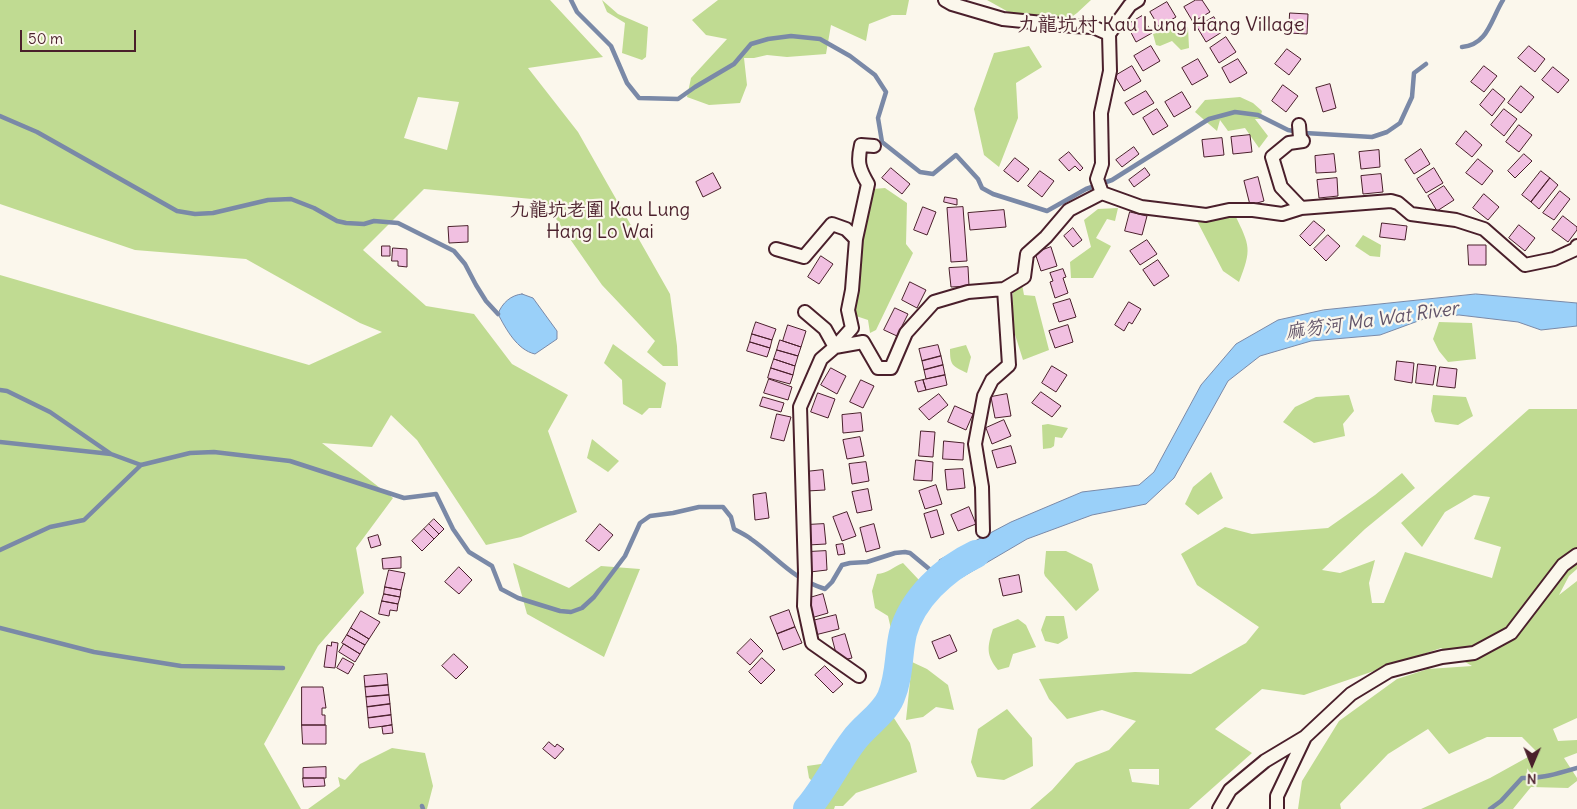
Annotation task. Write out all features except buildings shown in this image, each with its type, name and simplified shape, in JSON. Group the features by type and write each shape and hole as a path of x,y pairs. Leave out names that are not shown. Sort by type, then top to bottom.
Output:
{"street":[{"path":"945,0 952,4 1003,19 1093,27 1110,34"},
{"path":"1102,193 1097,179 1102,164 1101,114 1110,71 1110,34 1130,5 1138,0"},
{"path":"1299,125 1300,138 1303,141 1289,143 1272,157 1281,187 1301,208"},
{"path":"859,676 812,643 804,606 805,573 800,407 821,359 852,328 848,310 852,290 856,239 868,184 861,172 858,157 861,145 874,146"},
{"path":"835,347 863,342 878,368 891,368 906,333 934,302 968,292 1004,290 1024,278 1028,254 1046,237 1069,210 1102,193 1142,207 1206,214 1229,210 1253,210 1282,214 1301,208 1392,201 1398,203 1411,214 1456,220 1484,229 1524,265 1554,259 1576,249 1577,246"},
{"path":"776,249 804,257 832,224 846,229 856,239"},
{"path":"983,531 982,487 975,444 984,396 992,380 1009,365 1004,290"},
{"path":"805,312 825,329 835,347"},
{"path":"1219,809 1230,790 1265,761 1305,737 1351,694 1390,671 1442,656 1474,654 1511,633 1563,564 1577,555"},
{"path":"1277,809 1278,796 1305,737"}],"green space":[{"path":"0,0 550,0 603,57 528,68 578,132 670,294 678,366 663,366 647,352 655,341 602,285 543,200 424,189 363,250 426,306 474,314 512,364 568,395 548,431 577,512 521,537 486,545 417,440 391,415 372,447 322,443 393,498 356,548 364,593 318,646 264,744 301,809 0,809 0,275 309,365 382,332 360,323 246,259 135,250 0,204","holes":["418,97 459,102 447,150 404,138"]},
{"path":"602,0 618,14 648,27 646,57 642,60 622,53 625,23 607,12"},
{"path":"718,0 909,0 906,15 892,15 869,24 866,41 831,25 826,54 787,57 767,55 744,58 747,85 740,103 709,105 687,97 691,78 727,39 706,35 692,20"},
{"path":"987,0 1091,0 1077,13 1048,34"},
{"path":"1179,27 1188,27 1189,48 1181,50 1172,41 1160,46 1156,45 1153,34"},
{"path":"1029,46 1042,67 1016,83 1018,118 999,167 984,155 974,109 994,53"},
{"path":"1240,97 1253,103 1262,111 1260,119 1255,119 1268,136 1259,148 1245,128 1228,131 1220,120 1217,131 1195,112 1205,100"},
{"path":"885,188 907,203 906,244 913,253 876,330 870,333 868,320 853,315 859,243 873,189"},
{"path":"1118,208 1115,221 1107,219 1096,238 1111,246 1093,278 1071,278 1070,262 1091,247 1084,220 1098,209"},
{"path":"1235,215 1248,248 1246,262 1239,282 1223,271 1197,221"},
{"path":"1363,235 1381,245 1380,257 1370,256 1355,246"},
{"path":"1022,284 1024,295 1035,296 1049,350 1023,360 1012,325 1013,286"},
{"path":"1439,322 1472,323 1476,359 1448,362 1439,351 1433,339"},
{"path":"613,344 666,383 661,408 649,408 642,415 623,404 622,380 604,363"},
{"path":"966,345 971,357 967,373 958,369 951,362 950,354 950,349"},
{"path":"1349,395 1354,411 1343,424 1345,436 1314,443 1283,422 1295,407 1316,397"},
{"path":"1433,395 1466,397 1473,416 1458,425 1435,422 1431,411"},
{"path":"1529,409 1577,409 1577,569 1569,576 1559,595 1577,581 1577,718 1553,729 1558,741 1577,740 1577,753 1564,758 1577,778 1577,781 1568,788 1531,787 1513,809 1421,809 1490,778 1537,752 1522,737 1487,737 1449,754 1428,729 1388,754 1340,804 1341,809 1298,809 1302,781 1339,721 1397,679 1428,669 1472,666 1441,648 1304,695 1262,689 1215,729 1252,753 1189,809 1030,809 1052,790 1076,763 1109,750 1136,721 1102,710 1067,719 1049,699 1039,679 1135,672 1191,674 1246,643 1259,627 1197,585 1181,554 1225,527 1252,534 1328,528 1375,495 1402,473 1415,488 1365,529 1322,570 1340,573 1375,560 1369,583 1372,603 1384,603 1405,552 1492,578 1501,547 1474,539 1490,497 1474,495 1445,512 1422,547 1401,523","holes":["1129,769 1159,769 1159,785 1132,782"]},
{"path":"1048,424 1068,428 1062,438 1055,437 1054,446 1043,449 1042,425"},
{"path":"592,439 619,461 608,472 587,458"},
{"path":"1211,472 1223,498 1198,515 1185,504 1193,487"},
{"path":"1046,551 1066,551 1092,564 1099,590 1076,611 1045,576"},
{"path":"513,563 569,588 601,566 640,569 604,657 527,614"},
{"path":"903,563 919,580 916,584 927,599 919,621 905,616 901,622 897,621 894,629 891,629 888,616 875,608 872,591 877,574"},
{"path":"1046,616 1064,616 1068,638 1058,644 1045,641 1041,630"},
{"path":"1018,619 1026,625 1036,647 1013,654 1009,667 998,670 991,660 989,651 993,629"},
{"path":"912,662 927,669 948,685 954,710 936,707 923,717 906,720"},
{"path":"1007,709 1032,738 1033,766 1004,780 977,777 971,762 978,729"},
{"path":"892,715 910,743 917,772 856,793 843,806 835,806 834,809 814,809 806,787 837,791 849,761 863,737"},
{"path":"392,748 425,753 433,786 427,809 308,809 340,786 338,777 345,780 360,764"},
{"path":"828,763 830,784 815,784 809,778 807,766"}],"water":[{"path":"522,294 533,298 557,331 557,339 535,354 517,344 498,314 507,300"},
{"path":"1476,294 1577,303 1577,326 1541,330 1518,322 1459,315 1429,317 1380,335 1311,341 1260,356 1228,381 1174,478 1146,504 1092,515 1027,539 947,586 939,560 1011,522 1082,492 1139,485 1154,472 1201,385 1236,344 1278,320 1323,310"}],"waterway":[{"path":"571,0 577,12 611,46 627,83 639,98 678,99 734,64 751,44 768,39 791,36 820,39 850,56 875,75 886,92 878,118 882,142 920,172 933,174 956,155 978,179 982,188 993,194 1047,211 1086,189 1112,180 1209,119 1235,112 1258,115 1288,130 1305,133 1372,137 1387,132 1400,123 1412,97 1414,73 1426,64"},
{"path":"1462,47 1471,45 1483,36 1503,0"},
{"path":"0,116 37,132 177,211 195,214 213,213 268,200 291,199 314,208 337,221 364,224 374,221 398,223 454,251 465,264 486,301 498,314"},
{"path":"0,390 7,391 50,412 111,454 141,465 190,453 214,452 290,461 404,498 436,494 453,529 469,552 492,566 501,589 518,598 560,611 571,612 582,608 594,597 625,556 640,523 650,516 699,507 723,507 731,517 734,529 751,539 803,580 825,589 832,582 842,565 867,562 895,553 905,552 910,553 940,578"},
{"path":"0,442 111,454"},
{"path":"0,550 50,527 84,520 141,465"},
{"name":"麻笏河 Ma Wat River","path":"807,809 854,740 888,703 896,681 903,633 907,620 914,608 931,586 941,577 964,560 976,554"},
{"path":"0,628 94,652 181,666 283,668"},
{"path":"1490,809 1501,801 1522,778 1543,777 1577,768"}],"district":[{"name":"九龍坑村 Kau Lung Hang Village","path":"1161,25"},
{"name":"九龍坑老圍 Kau Lung Hang Lo Wai","path":"600,222"}]}
